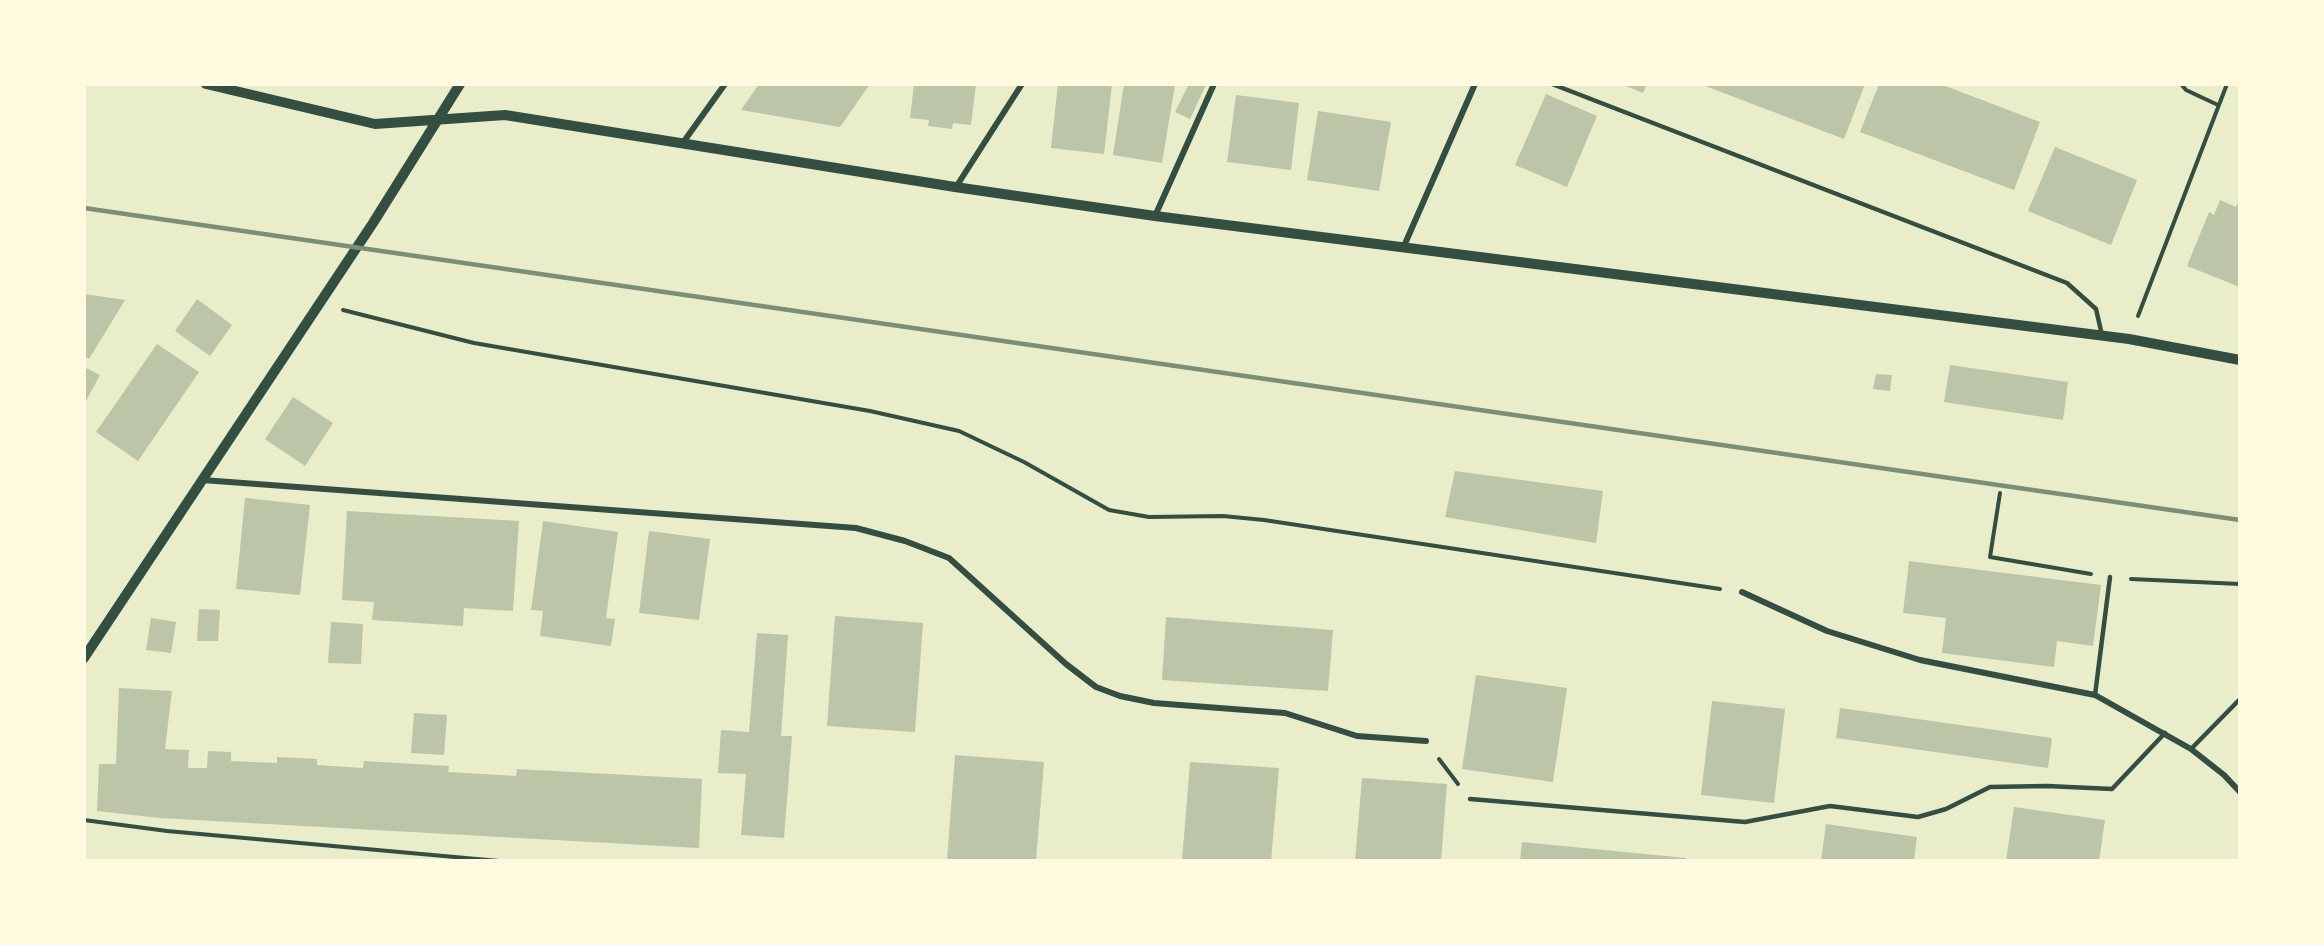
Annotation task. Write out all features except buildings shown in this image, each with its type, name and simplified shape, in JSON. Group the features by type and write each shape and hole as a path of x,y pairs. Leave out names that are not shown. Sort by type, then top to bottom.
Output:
{"street":[{"path":"206,84 375,124 505,115 955,187 1155,216 2129,339 2240,360"},
{"path":"84,658 319,304 460,84"},
{"path":"682,144 725,84"},
{"path":"955,187 1022,84"},
{"path":"1155,216 1214,84"},
{"path":"1404,246 1475,84"},
{"path":"201,480 856,528 905,541 949,558 1066,664 1096,687 1120,696 1154,703 1285,712 1357,736 1426,741"},
{"path":"1742,592 1827,631 1920,660 2095,695 2191,749 2224,775 2240,792"}],"lane":[{"path":"1552,84 2067,283 2096,309 2102,336"},
{"path":"2095,695 2110,577"},
{"path":"2191,749 2240,699"},
{"path":"1470,799 1745,822 1830,806 1918,817 1946,809 1990,787 2047,786 2112,789 2165,734"}],"path":[{"path":"2181,84 2186,90 2218,105"},
{"path":"2129,339 2227,84"},
{"path":"319,304 474,343 870,411 959,431 1024,462 1109,510 1149,517 1223,516 1264,520 1742,592"},
{"path":"2000,494 1990,557 2110,577 2240,584"},
{"path":"1426,741 1470,799"},
{"path":"84,820 179,833 499,861"}],"railway":[{"path":"84,208 2240,520"}]}
